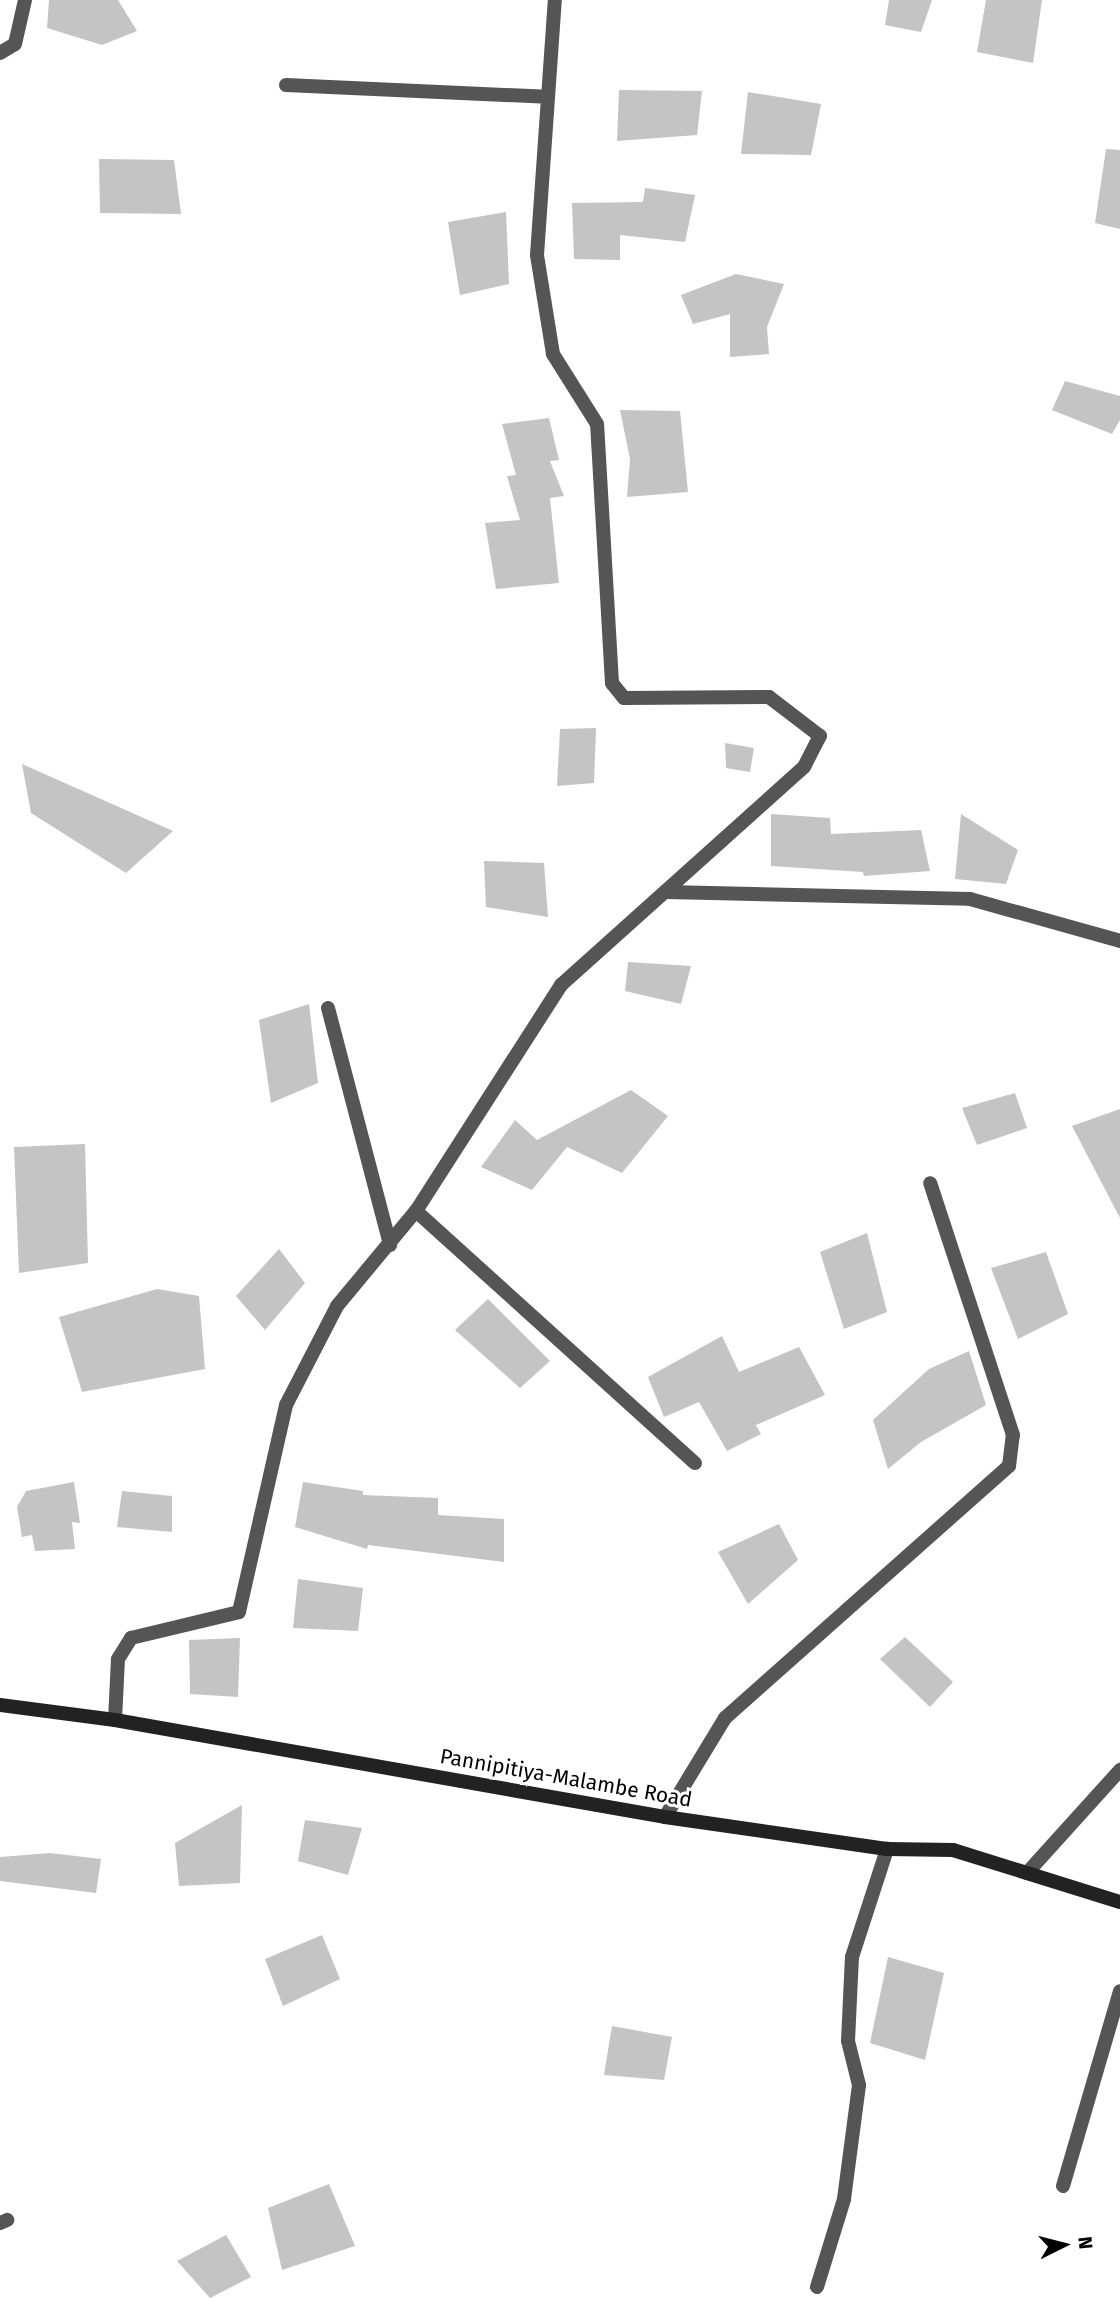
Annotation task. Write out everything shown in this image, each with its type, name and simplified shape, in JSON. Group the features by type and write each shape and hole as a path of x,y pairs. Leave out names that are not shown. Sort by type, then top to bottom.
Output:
{"street":[{"path":"0,53 15,44 24,0"},
{"path":"115,1720 118,1659 131,1638 239,1612 286,1405 337,1306 416,1211 561,985 804,767 820,736 769,697 624,698 612,683 597,424 553,354 537,255 555,0"},
{"path":"286,85 547,97"},
{"path":"667,892 970,899 1120,941"},
{"path":"328,1008 390,1245"},
{"path":"665,1817 725,1718 1009,1466 1013,1435 930,1183"},
{"path":"416,1211 695,1463"},
{"name":"Pannipitiya-Malambe Road","path":"0,1705 115,1720 665,1817 887,1849 953,1850 1120,1902"},
{"path":"1027,1873 1120,1770"},
{"path":"817,2287 844,2199 859,2085 848,2041 852,1956 887,1849"},
{"path":"1063,2186 1120,1991"}],"building":[{"path":"49,0 118,0 137,31 102,45 47,28"},
{"path":"889,0 932,0 921,32 885,25"},
{"path":"986,0 1042,0 1033,63 977,52"},
{"path":"619,90 702,91 697,135 617,141"},
{"path":"748,92 821,104 811,155 741,154"},
{"path":"1106,149 1120,150 1120,229 1095,223"},
{"path":"99,159 174,160 181,214 100,213"},
{"path":"645,188 695,195 685,242 620,235 620,260 574,259 572,203 643,202"},
{"path":"506,212 509,284 460,295 448,222"},
{"path":"736,274 784,284 767,327 769,354 730,357 730,314 693,324 681,295"},
{"path":"1065,381 1120,396 1120,420 1112,434 1052,410"},
{"path":"620,410 680,411 688,492 627,497 630,459"},
{"path":"549,418 559,460 550,461 564,496 550,498 559,583 496,589 485,523 520,520 507,476 516,475 502,424"},
{"path":"596,728 594,783 557,786 560,729"},
{"path":"725,743 754,748 750,772 726,768"},
{"path":"22,764 173,831 126,873 31,813"},
{"path":"771,814 830,818 831,834 921,830 930,871 864,876 863,872 771,866"},
{"path":"961,814 1018,850 1006,884 955,879"},
{"path":"484,861 544,863 548,917 486,907"},
{"path":"628,962 691,966 681,1004 625,991"},
{"path":"309,1004 318,1083 271,1103 259,1020"},
{"path":"631,1090 668,1116 622,1173 567,1147 532,1190 481,1167 515,1120 537,1140"},
{"path":"1015,1093 1027,1128 977,1145 962,1108"},
{"path":"1120,1109 1120,1218 1072,1126"},
{"path":"85,1144 88,1263 19,1273 14,1147"},
{"path":"867,1233 887,1312 844,1329 820,1252"},
{"path":"279,1249 305,1283 265,1330 236,1296"},
{"path":"1046,1252 1068,1314 1018,1339 991,1268"},
{"path":"157,1289 199,1296 205,1369 82,1392 59,1317"},
{"path":"488,1299 550,1361 520,1388 455,1330"},
{"path":"722,1336 739,1372 799,1347 825,1395 756,1425 761,1434 727,1451 699,1402 664,1417 648,1377"},
{"path":"969,1351 986,1405 921,1442 888,1469 873,1420 929,1369"},
{"path":"74,1482 80,1523 72,1522 75,1549 35,1551 32,1535 22,1537 17,1507 26,1491"},
{"path":"303,1482 363,1491 363,1495 438,1498 438,1515 504,1519 504,1562 368,1545 367,1549 295,1527"},
{"path":"122,1491 172,1496 172,1532 117,1527"},
{"path":"779,1524 798,1560 748,1604 718,1552"},
{"path":"298,1579 363,1588 358,1631 293,1628"},
{"path":"905,1637 953,1682 930,1707 880,1659"},
{"path":"240,1638 238,1697 190,1694 189,1640"},
{"path":"242,1805 240,1883 179,1886 175,1843"},
{"path":"305,1820 362,1828 348,1875 298,1861"},
{"path":"50,1853 101,1859 96,1893 0,1881 0,1857"},
{"path":"322,1935 340,1979 283,2006 265,1959"},
{"path":"888,1957 944,1973 925,2060 870,2043"},
{"path":"612,2026 672,2037 664,2080 604,2075"},
{"path":"329,2184 355,2246 282,2270 268,2208"},
{"path":"226,2235 251,2277 210,2298 177,2261"}]}
